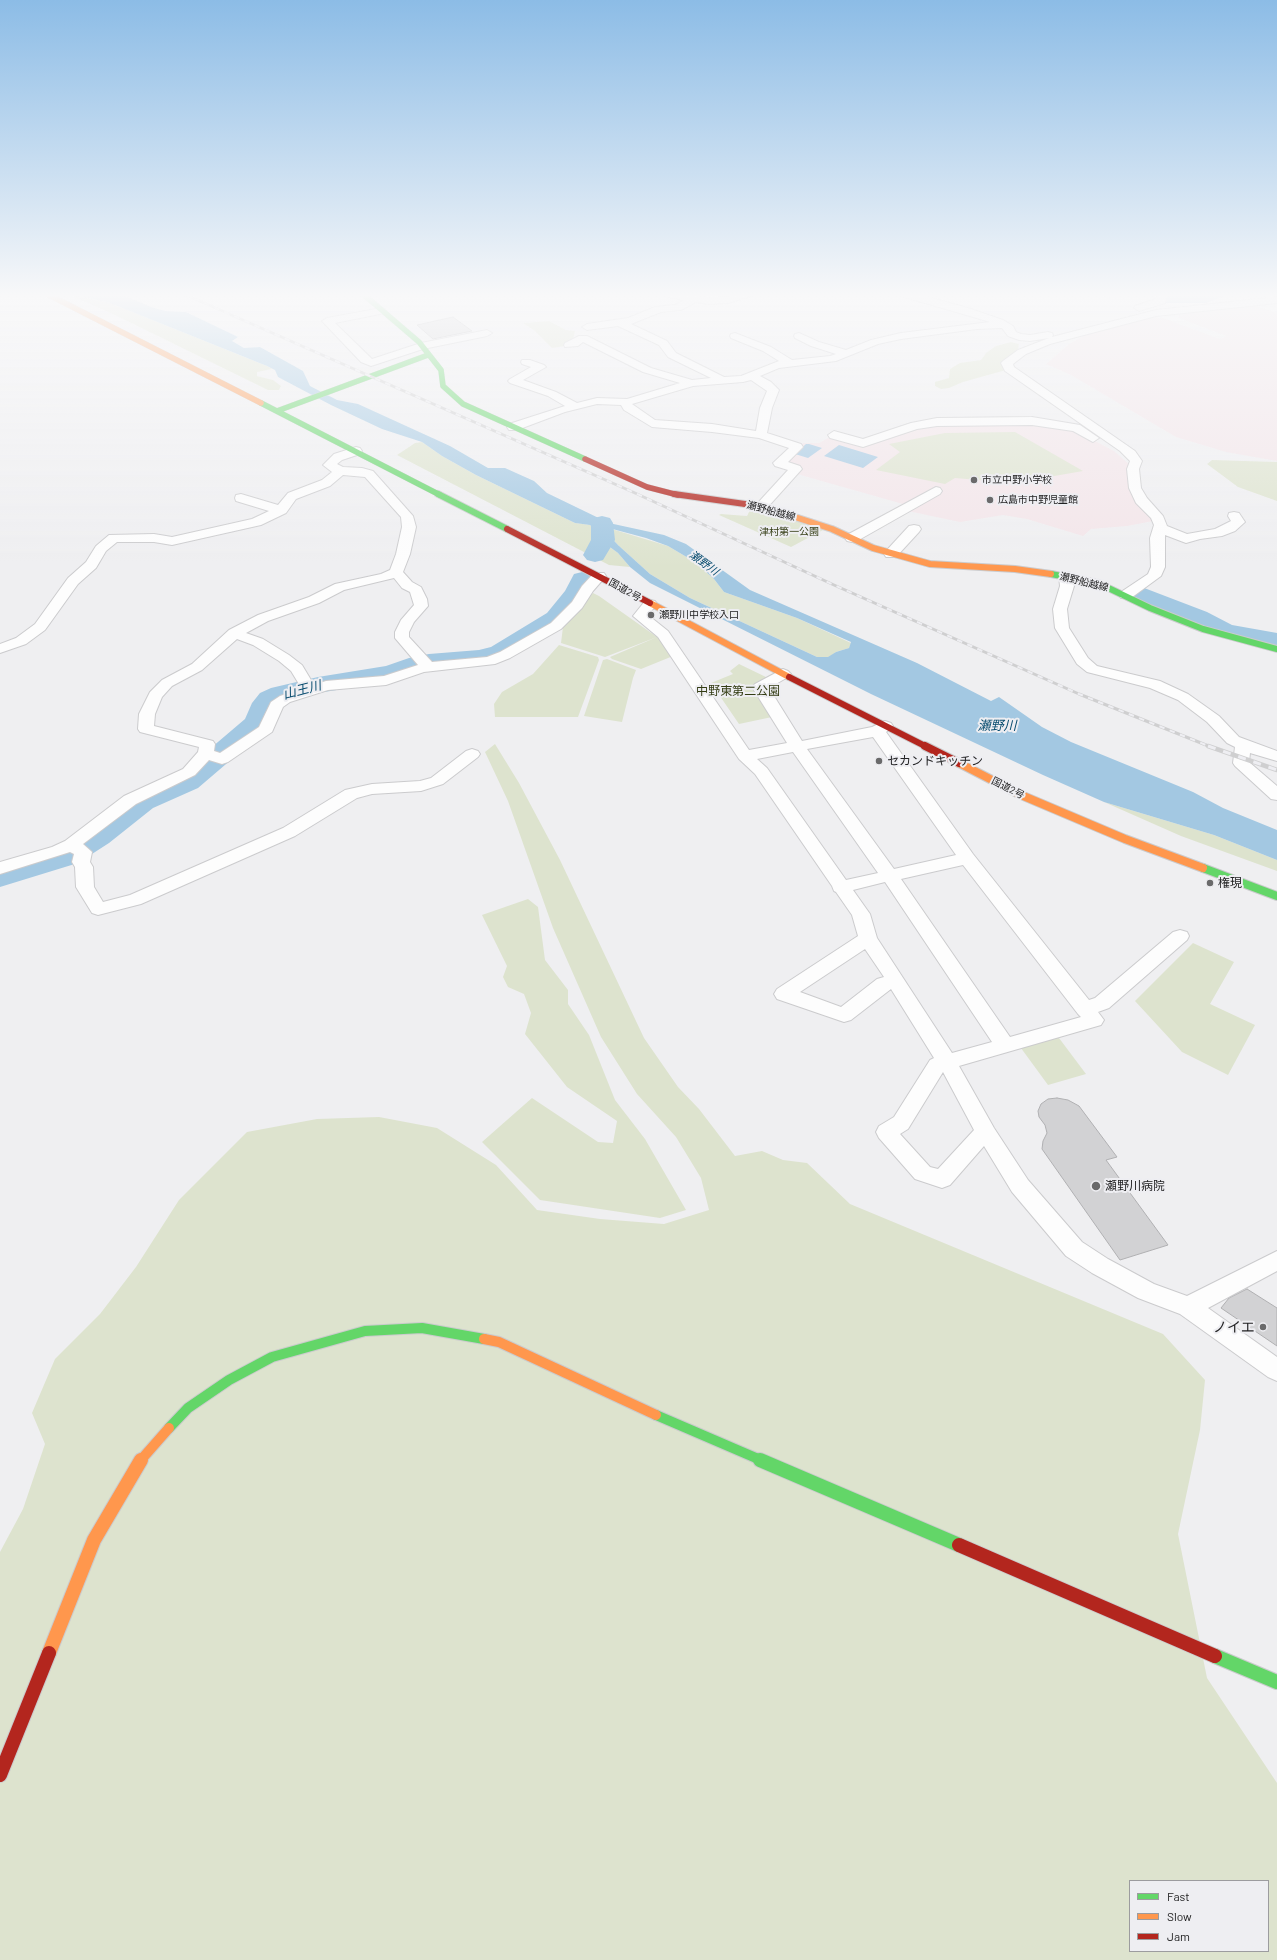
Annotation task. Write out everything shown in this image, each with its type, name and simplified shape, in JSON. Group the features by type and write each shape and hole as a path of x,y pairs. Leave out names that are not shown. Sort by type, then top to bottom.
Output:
{"main road":[{"name":"国道2号","path":"227,385 599,576 881,728 1044,806 1125,840 1277,896"},
{"path":"277,411 344,385"},
{"name":"瀬野船越線","path":"443,385 463,404 647,487 691,497 761,506 832,529 891,554 930,564 1015,569 1066,576 1098,583 1126,595 1150,608 1203,630 1277,649"},
{"path":"0,1775 94,1540 143,1456 188,1408 229,1380 272,1356 365,1331 422,1328 499,1342 644,1410 1277,1682"}],"street":[{"path":"527,385 552,394 576,407"},
{"path":"513,427 561,410 597,402 624,402 683,385"},
{"path":"761,435 766,408 773,390 768,385"},
{"path":"1033,385 1124,448 1131,454 1136,462"},
{"path":"624,402 628,408 652,423 712,428 761,435 797,447 779,463 796,469 761,506"},
{"path":"834,435 863,443 915,426 937,422 1032,421 1076,428 1136,462"},
{"path":"211,755 207,744 146,729 147,714 150,702 161,689 178,677 191,672 234,633 263,618 314,600 340,587 384,577 396,572 403,554 409,527 407,516 369,474 362,472 340,471 329,465 338,457 356,451"},
{"path":"1126,595 1154,576 1158,567 1157,538 1161,525 1157,516 1141,500 1135,488 1133,469 1136,462"},
{"path":"0,649 21,641 40,628 73,581 91,565 101,549 114,538 154,538 172,541 256,522 281,510 292,496 326,483 340,471"},
{"path":"852,538 936,491"},
{"path":"241,498 281,510"},
{"path":"1160,528 1186,539 1198,535 1217,533 1230,528 1238,522 1234,516"},
{"path":"891,554 914,528"},
{"path":"396,572 407,585 416,590 421,606 408,620 401,635 426,665"},
{"path":"0,868 76,847 84,836 130,800 178,778 189,772 211,755 266,729 276,705 309,688 386,680 426,665 490,661 505,656 556,626 577,605 587,589 599,576"},
{"path":"1066,576 1067,586 1060,609 1062,628 1082,661 1092,669 1155,684 1183,697 1203,711 1233,740 1243,745 1277,756"},
{"path":"650,604 640,616 664,634 745,756 761,771 840,887 861,914 868,938 948,1062 987,1134 1020,1186 1074,1249 1100,1266 1146,1291 1188,1307 1277,1370"},
{"path":"234,633 258,642 284,658 297,668 309,688"},
{"path":"783,674 760,687 797,746 890,876 1005,1045"},
{"path":"745,756 881,728 967,858 1094,1020 937,1065 901,1123 886,1132 923,1173 942,1179 980,1136 987,1134"},
{"path":"1243,745 1241,763 1277,794"},
{"path":"76,847 84,867 85,887 98,909 135,900 289,832 351,794 372,788 409,787 432,782 445,776 472,754"},
{"path":"840,887 967,858"},
{"path":"1085,1008 1102,1003 1180,936"},
{"path":"868,938 784,994 844,1015 884,984 897,981"},
{"path":"1188,1307 1277,1260"}],"shaded area":[{"path":"1089,385 1277,385 1277,461 1226,452 1176,437"},
{"name":"市立中野小学校","path":"940,424 1033,424 1074,430 1114,451 1130,465 1129,487 1135,500 1148,513 1153,521 1127,526 1091,529 1083,536 1027,519 1003,515 960,522 908,511 942,493 934,489 903,504 797,474 802,469 786,463 803,443 819,443 830,437 862,445 924,427"}],"green space":[{"path":"259,385 281,386 279,390 268,390"},
{"path":"935,385 955,385 941,389"},
{"path":"1015,432 1083,471 1014,483 955,478 945,484 876,470 900,452 889,444 945,433"},
{"path":"422,442 442,456 476,475 575,523 590,525 596,531 599,539 618,553 630,567 609,565 397,455 415,443"},
{"path":"1212,460 1277,462 1277,501 1238,487 1207,464"},
{"name":"津村第一公園","path":"750,510 762,510 823,530 791,547 719,515 747,516"},
{"path":"605,527 668,546 695,562 714,579 724,592 797,618 851,643 849,648 836,652 828,658 817,657 690,598 650,574 618,545 605,531"},
{"path":"593,593 657,637 605,657 561,643 563,627"},
{"path":"657,637 666,643 673,656 641,669 610,657"},
{"path":"559,645 598,657 599,660 578,717 495,717 494,704 502,692 533,674"},
{"path":"607,659 636,670 622,722 584,716 603,660"},
{"name":"中野東第二公園","path":"739,664 768,678 772,717 739,724 711,683 733,674 730,671"},
{"path":"495,744 519,783 560,860 644,1038 678,1087 699,1109 735,1156 762,1151 783,1160 807,1163 850,1204 1163,1334 1205,1380 1200,1430 1178,1534 1207,1678 1277,1783 1277,1960 0,1960 0,1552 23,1509 45,1444 32,1413 55,1359 100,1314 136,1267 179,1200 247,1132 317,1119 379,1117 437,1128 496,1165 537,1210 600,1219 664,1224 709,1210 701,1178 676,1137 637,1094 601,1037 553,928 508,801 485,752"},
{"path":"1104,802 1214,835 1277,860 1277,871 1181,836"},
{"path":"528,899 538,907 545,960 568,990 568,1004 589,1035 615,1100 645,1139 686,1210 660,1218 540,1200 482,1142 532,1098 598,1142 613,1143 617,1121 567,1087 525,1034 531,1013 524,994 508,987 503,977 507,966 482,915"},
{"path":"1193,943 1234,962 1210,1004 1255,1025 1228,1075 1182,1052 1135,1001"},
{"path":"1056,1034 1086,1074 1048,1085 1018,1044"}],"water":[{"name":"瀬野川","path":"294,385 310,385 337,400 358,404 450,446 488,468 505,468 534,481 547,493 609,523 664,535 686,544 750,590 917,663 991,701 999,697 1042,727 1071,742 1193,792 1223,808 1277,830 1277,860 1214,835 1104,802 871,694 650,583 630,567 618,553 599,539 596,531 590,525 575,523 476,475 442,456 422,442 382,429","holes":["605,527 646,538 668,546 695,562 714,579 724,592 797,618 851,642 849,648 836,652 828,657 817,657 690,598 650,574 618,545 605,531"]},
{"path":"806,444 822,448 808,458 795,454"},
{"path":"839,445 878,457 863,468 824,456"}],"building":[{"name":"瀬野川病院","path":"1057,1098 1068,1100 1079,1106 1117,1157 1106,1160 1168,1245 1120,1260 1042,1149 1043,1141 1047,1133 1045,1125 1039,1117 1038,1111 1041,1104 1048,1099"},
{"name":"ノイエ","path":"1247,1289 1277,1308 1277,1346 1221,1308 1229,1298"}],"waterway":[{"name":"山王川","path":"595,555 603,540 602,523"},
{"name":"山王川","path":"0,877 27,867 67,856 98,836 143,802 188,782 257,723 265,703 269,699 280,694 318,685 392,673 409,666 429,662 481,658 500,652 556,618 576,593 582,579"},
{"path":"1139,593 1171,608 1198,617 1225,631 1277,641"}],"railway":[{"path":"391,385 635,493 834,585 1079,694 1211,747"},
{"path":"1208,746 1277,770"}],"traffic: fast":[{"path":"277,411 346,385"},
{"path":"443,385 463,404 585,459"},
{"path":"261,403 507,529"},
{"path":"1051,574 1098,583 1150,608 1203,629 1277,649"},
{"path":"1203,868 1277,896"},
{"path":"169,1428 188,1408 229,1380 272,1357 365,1331 422,1328 484,1339"},
{"path":"656,1415 959,1545"},
{"path":"1215,1656 1277,1682"}],"traffic: slow":[{"path":"227,385 261,403"},
{"path":"745,504 761,506 832,529 873,548 930,564 1015,569 1051,574"},
{"path":"650,603 789,677"},
{"path":"959,763 1021,795 1125,839 1203,868"},
{"path":"484,1339 499,1342 656,1415"},
{"path":"49,1653 94,1540 143,1456 169,1428"}],"traffic: jam":[{"path":"585,459 647,487 683,496 745,504"},
{"path":"507,529 650,603"},
{"path":"789,677 959,763"},
{"path":"959,1545 1215,1656"},
{"path":"0,1775 49,1653"}],"place":[{"name":"市立中野小学校","path":"974,480"},
{"name":"広島市中野児童館","path":"990,500"},
{"name":"瀬野川中学校入口","path":"651,615"},
{"name":"セカンドキッチン","path":"879,761"},
{"name":"権現","path":"1210,883"},
{"name":"瀬野川病院","path":"1096,1186"},
{"name":"ノイエ","path":"1263,1327"}]}
